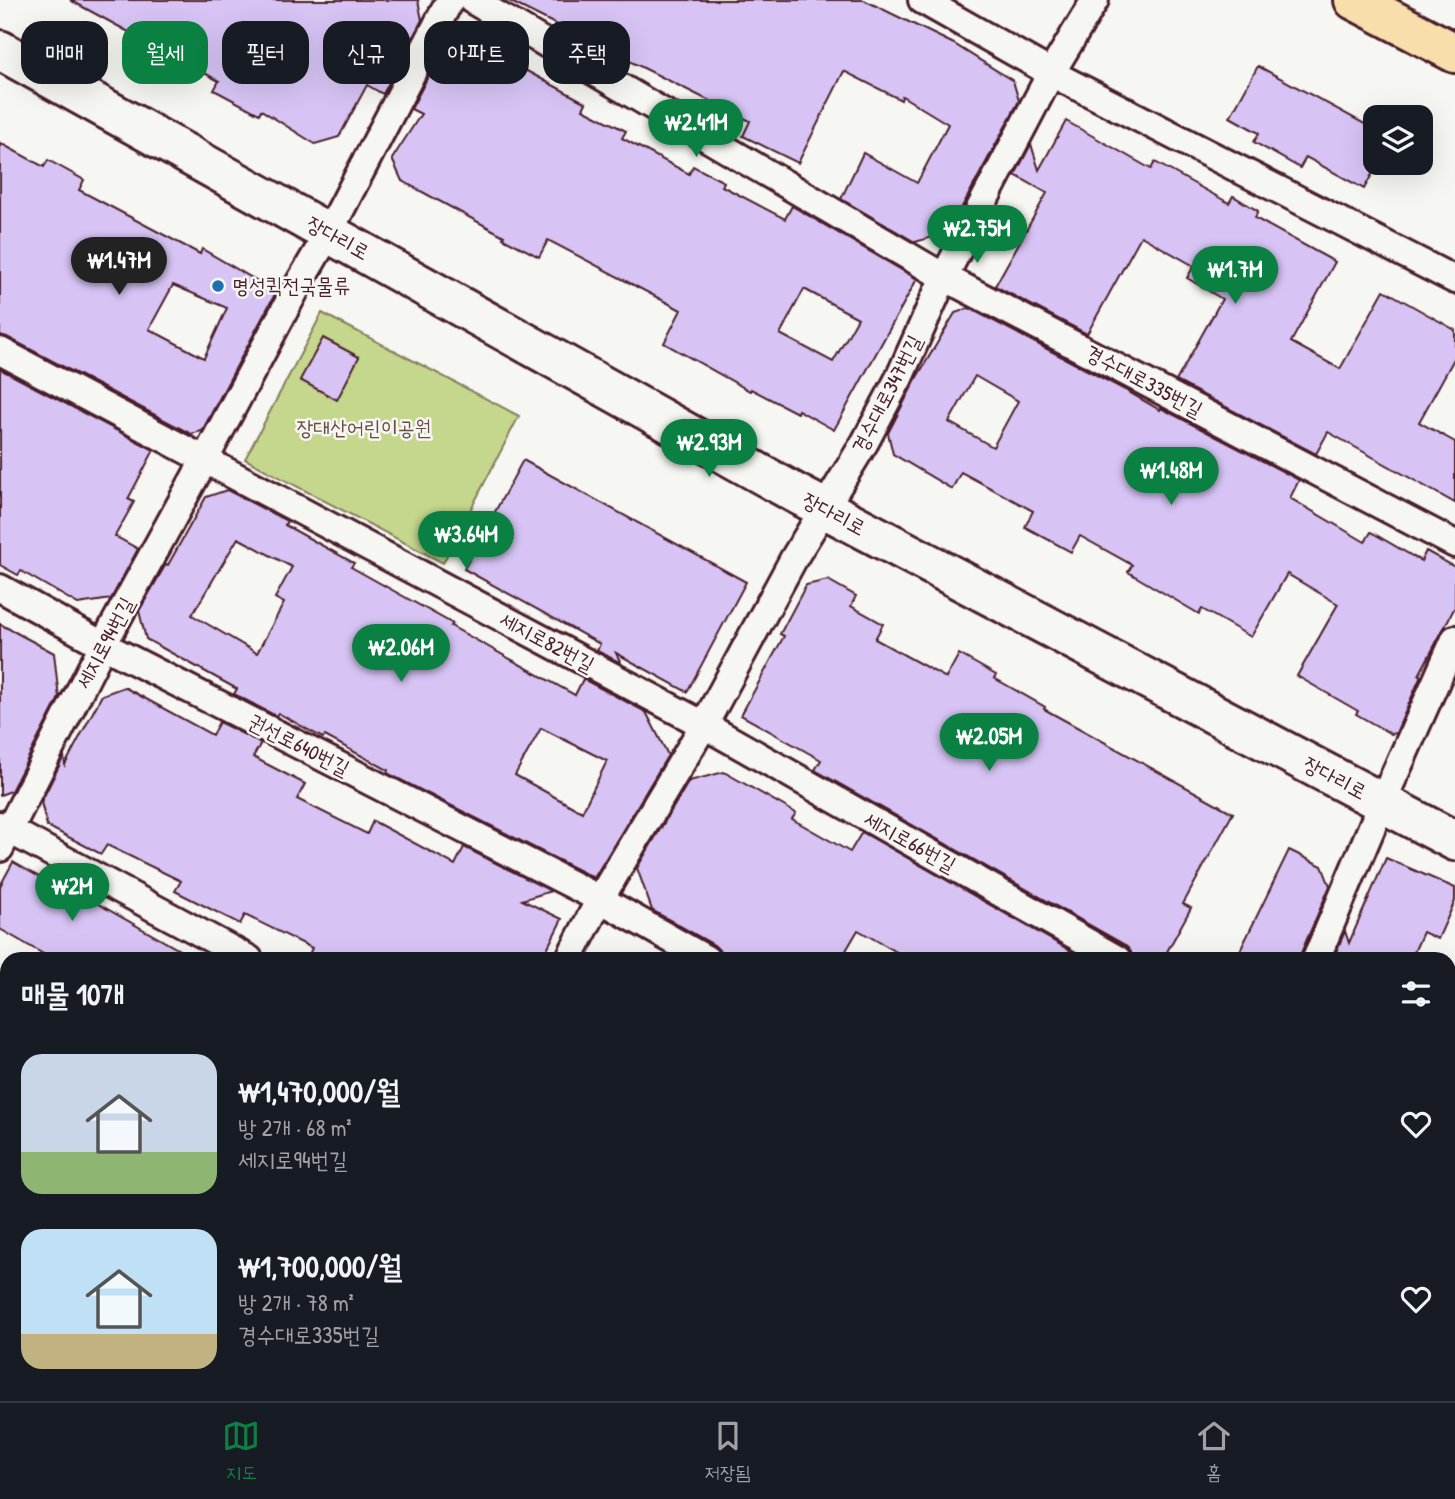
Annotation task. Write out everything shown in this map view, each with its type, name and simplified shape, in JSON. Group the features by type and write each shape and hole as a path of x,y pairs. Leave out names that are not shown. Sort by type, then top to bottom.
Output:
{"main road":[{"path":"1354,0 1455,53"}],"street":[{"name":"세지로94번길","path":"3,834 327,234 450,0"},
{"path":"472,0 944,277"},
{"path":"922,0 1051,73 1455,280"},
{"name":"경수대로347번길","path":"824,508 865,442 894,388 944,277 1051,73 1095,0"},
{"name":"장다리로","path":"0,50 824,508 1455,841"},
{"name":"경수대로335번길","path":"944,277 1455,544"},
{"path":"0,351 205,459"},
{"name":"세지로82번길","path":"205,459 704,725"},
{"path":"573,952 600,899 704,725 824,508"},
{"name":"권선로640번길","path":"0,588 103,645 600,899 694,952"},
{"path":"1320,952 1455,639"},
{"name":"세지로66번길","path":"704,725 1105,952"},
{"path":"3,834 234,952"}],"green space":[{"name":"장대산어린이공원","path":"322,313 519,416 443,563 245,459"}],"building":[{"path":"70,0 418,0 422,20 410,43 410,21 323,21 323,84 388,84 383,94 367,85 339,137 315,144 261,110 259,114 214,90 219,81 208,75 208,21 122,21 122,28"},
{"path":"507,0 864,0 954,44 1013,81 1019,101 948,233 915,242 841,199 863,153 917,183 948,124 902,96 901,100 844,71 798,163 743,136 750,121 630,61 630,21 549,21"},
{"path":"1258,66 1363,123 1363,175 1372,175 1364,189 1306,157 1300,168 1254,142 1259,133 1230,117"},
{"path":"529,72 543,80 543,84 551,84 586,103 583,109 626,131 622,138 689,174 693,166 724,182 722,186 785,219 792,206 917,279 834,430 798,410 797,413 751,389 750,391 664,343 681,310 548,240 539,257 402,181 392,159 421,114 411,109 424,84 529,84","holes":["804,289 858,318 833,362 780,334"]},
{"path":"1066,121 1151,169 1155,162 1229,203 1233,196 1258,211 1255,218 1335,262 1291,342 1340,369 1384,290 1455,330 1455,357 1419,422 1455,442 1455,503 1328,432 1316,454 1176,381 1222,299 1187,278 1194,266 1141,236 1087,334 995,286 1047,193 1015,175 1031,144 1039,170"},
{"path":"0,143 44,167 48,160 84,180 79,190 200,254 202,249 273,290 274,296 202,431 191,434 0,335","holes":["173,285 227,308 204,358 149,329"]},
{"path":"969,308 1160,410 1161,408 1299,480 1290,498 1365,542 1371,532 1421,561 1426,551 1455,567 1455,607 1419,675 1421,676 1396,733 1391,734 1356,714 1358,711 1297,676 1338,604 1287,574 1251,637 1202,609 1199,614 1128,572 1132,565 1080,536 1071,552 1025,527 1033,511 961,472 952,489 893,454 888,433 955,313","holes":["975,376 1018,401 993,447 949,422"]},
{"path":"323,338 359,357 337,400 300,380"},
{"path":"0,369 154,450 128,499 134,502 115,536 138,549 111,599 78,604 21,571 18,575 0,565"},
{"path":"523,460 746,582 687,692 616,653 621,663 597,651 600,644 464,569"},
{"path":"227,490 287,521 285,525 354,563 351,567 575,695 583,679 646,712 668,755 594,878 387,773 388,770 325,736 323,738 278,713 276,716 234,694 237,689 146,639 139,611 206,497","holes":["238,538 292,567 275,598 284,603 257,653 192,615","541,728 607,761 582,812 515,775"]},
{"path":"828,580 856,596 851,606 883,624 875,639 946,678 959,654 996,675 994,678 1045,707 1044,709 1233,813 1183,904 1191,908 1167,952 1131,952 1125,945 815,770 821,760 741,715 784,636 780,634 806,585"},
{"path":"0,624 54,653 59,698 11,791 0,795"},
{"path":"124,687 212,735 219,722 261,743 253,757 305,784 297,799 367,834 373,821 455,865 464,847 551,891 522,900 562,919 546,952 310,952 312,948 245,915 240,924 175,891 181,881 107,845 101,854 47,826 41,802 64,756 65,765 102,695"},
{"path":"724,772 796,813 792,819 850,852 862,832 1073,952 897,952 858,930 845,952 722,952 652,910 637,868 689,781"},
{"path":"1289,850 1322,866 1330,886 1301,952 1239,952"},
{"path":"1386,858 1455,888 1455,901 1438,939 1423,932 1414,952 1336,952 1345,931 1349,943"},
{"path":"13,862 64,891 63,884 183,952 40,952 0,929 0,886"}],"place":[{"name":"명성퀵전국물류","path":"218,286"}]}
